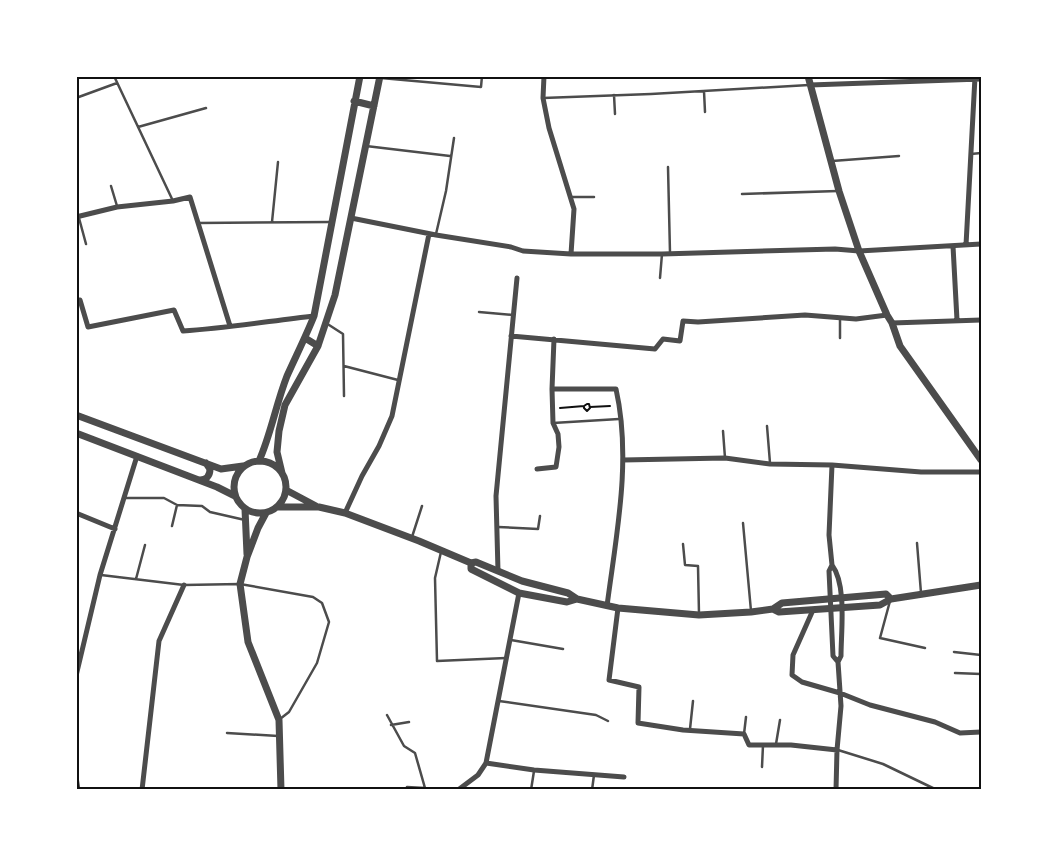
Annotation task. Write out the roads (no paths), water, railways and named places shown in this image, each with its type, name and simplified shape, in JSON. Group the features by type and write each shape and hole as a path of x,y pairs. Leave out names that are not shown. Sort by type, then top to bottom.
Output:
{"street":[{"path":"259,461 288,376 314,316 360,76"},
{"path":"544,76 543,98 548,128 574,209 571,254"},
{"path":"808,76 830,161 859,251 892,323 900,346 981,460"},
{"path":"243,466 234,480 233,488 235,496 245,510 252,513 266,513 278,506 284,499 286,490 286,481 277,452 279,431 286,405 318,346 335,295 380,77"},
{"path":"810,85 909,79 977,78 966,245"},
{"path":"354,101 374,106"},
{"path":"77,217 117,208 190,197 230,326"},
{"path":"351,218 436,236 511,246 524,251 571,254 662,254 835,249 859,251 981,244"},
{"path":"345,513 392,416 429,234"},
{"path":"953,246 957,320"},
{"path":"498,571 496,496 517,278"},
{"path":"80,300 88,327 174,310 183,331 215,329 314,316"},
{"path":"511,336 655,349 663,339 680,341 683,321 698,322 806,315 856,319 887,315"},
{"path":"892,323 981,320"},
{"path":"305,338 318,346"},
{"path":"537,470 556,467 559,447 558,434 554,423 552,389 554,339"},
{"path":"552,389 616,390 620,406 623,460 607,606"},
{"path":"76,415 221,469 243,466 259,461 267,462 282,472"},
{"path":"76,433 217,486 235,496"},
{"path":"76,676 100,575 137,456"},
{"path":"623,460 725,458 770,464 921,472 981,472"},
{"path":"200,480 205,479 210,472 209,466 205,463"},
{"path":"832,466 829,535 832,565 837,572 842,608 841,656 838,662 841,706 836,790"},
{"path":"286,490 318,507"},
{"path":"278,506 318,507 345,513 522,581 568,593 576,599 618,608 699,615 751,612 773,609 782,603 886,594 891,599"},
{"path":"245,510 247,557"},
{"path":"76,513 115,529"},
{"path":"266,513 247,557 240,584 248,642 279,720 281,790"},
{"path":"471,563 471,569 519,593 567,602 576,599"},
{"path":"832,565 829,571 833,656 838,662"},
{"path":"458,790 478,774 486,763 522,581"},
{"path":"142,790 159,641 184,585"},
{"path":"773,609 779,612 880,605 891,599 981,586"},
{"path":"618,608 609,680 639,687 638,723 690,731 744,734 749,745 776,745 837,750"},
{"path":"813,610 793,655 792,674 802,682 840,693 870,705 935,722 960,733 981,732"},
{"path":"486,763 534,770 624,777"},
{"path":"76,777 78,790"}],"lane":[{"path":"114,76 173,201"},
{"path":"380,77 480,87 482,76"},
{"path":"76,98 117,83"},
{"path":"543,98 810,85"},
{"path":"704,91 705,112"},
{"path":"614,95 615,114"},
{"path":"138,127 206,108"},
{"path":"436,236 446,191 454,138"},
{"path":"365,146 451,156"},
{"path":"971,154 981,153"},
{"path":"830,161 899,156"},
{"path":"272,222 278,162"},
{"path":"668,167 670,253"},
{"path":"111,186 117,208"},
{"path":"742,194 840,191"},
{"path":"570,197 594,197"},
{"path":"76,208 86,244"},
{"path":"198,222 331,222"},
{"path":"660,278 662,254"},
{"path":"480,312 513,314"},
{"path":"840,318 840,338"},
{"path":"326,323 343,334 344,396"},
{"path":"344,366 398,380"},
{"path":"554,423 621,419"},
{"path":"767,426 770,464"},
{"path":"723,432 725,458"},
{"path":"124,498 164,498 177,505 202,506 210,512 245,520"},
{"path":"172,526 177,505"},
{"path":"411,538 422,506"},
{"path":"496,527 538,529 540,516"},
{"path":"743,523 751,612"},
{"path":"917,543 921,594"},
{"path":"683,544 684,565 698,566 699,615"},
{"path":"136,579 145,545"},
{"path":"441,550 435,578 437,661 506,658"},
{"path":"100,575 184,585 240,584 313,597 322,603 329,622 317,663 289,712 279,720"},
{"path":"891,599 880,638 925,648"},
{"path":"511,640 563,649"},
{"path":"954,652 981,655"},
{"path":"955,673 981,674"},
{"path":"690,731 693,700"},
{"path":"497,701 596,715 608,721"},
{"path":"387,715 404,746 415,753 425,788"},
{"path":"744,734 746,717"},
{"path":"776,745 780,720"},
{"path":"391,725 408,722"},
{"path":"227,734 280,736"},
{"path":"762,768 763,745"},
{"path":"837,750 883,764 936,790"},
{"path":"531,790 534,770"},
{"path":"592,790 594,775"},
{"path":"406,790 407,787 436,790"}]}
